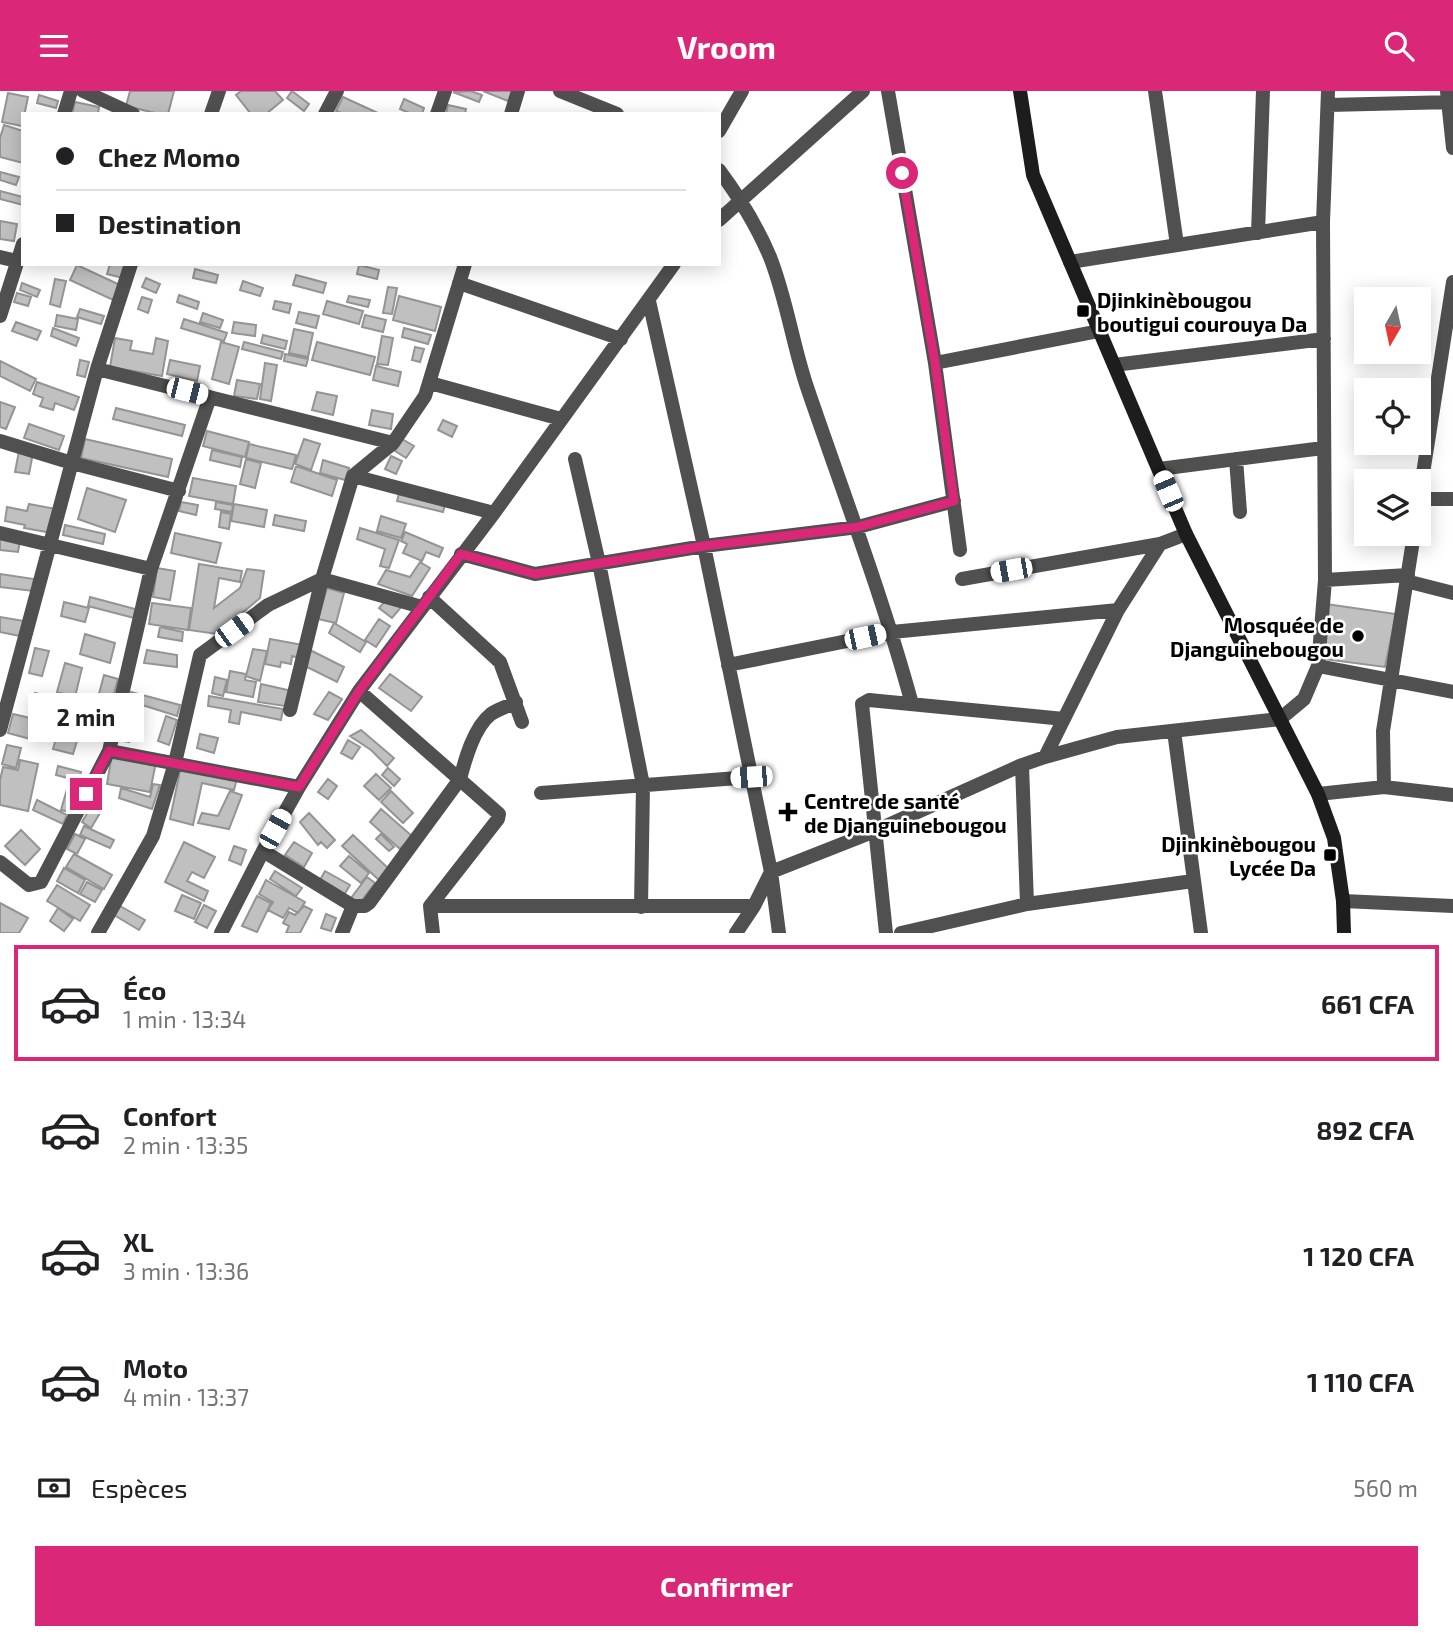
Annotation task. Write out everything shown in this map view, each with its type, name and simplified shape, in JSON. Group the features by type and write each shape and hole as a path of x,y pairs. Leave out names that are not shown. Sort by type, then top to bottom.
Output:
{"street":[{"path":"65,112 71,91"},
{"path":"83,91 128,112"},
{"path":"212,112 219,91"},
{"path":"326,112 337,91"},
{"path":"438,112 445,91"},
{"path":"512,112 518,91"},
{"path":"561,91 612,112"},
{"path":"721,128 743,91"},
{"path":"721,219 863,91"},
{"path":"888,91 935,363 960,550"},
{"path":"1020,91 1033,175 1186,534 1318,794 1334,838 1343,901 1344,933"},
{"path":"1155,91 1177,245"},
{"path":"1258,233 1262,91"},
{"path":"736,933 754,906 771,872 875,831 1022,765 1117,737 1280,719 1304,699 1318,666 1325,580 1323,222 1328,98 1450,98 1453,148"},
{"path":"721,173 741,200 770,258 807,388 858,527 912,704"},
{"path":"1070,262 1323,222"},
{"path":"0,316 21,251"},
{"path":"0,257 18,261"},
{"path":"0,730 97,369 130,266"},
{"path":"290,710 322,579 353,476 393,443 425,396 464,266"},
{"path":"221,933 299,787 359,691 494,513 673,266"},
{"path":"1424,469 1453,282"},
{"path":"460,283 621,339"},
{"path":"649,301 704,546 771,872 779,933"},
{"path":"935,363 1100,331"},
{"path":"1114,365 1324,339"},
{"path":"97,369 393,443"},
{"path":"430,383 561,419"},
{"path":"0,862 29,885 41,882 109,751 151,569 210,397"},
{"path":"0,441 179,491"},
{"path":"1159,469 1323,448"},
{"path":"575,459 599,563 643,785 641,907"},
{"path":"1236,459 1240,512"},
{"path":"353,476 494,513"},
{"path":"1431,499 1453,499"},
{"path":"461,554 535,574 704,546 858,527 954,501"},
{"path":"0,533 151,569"},
{"path":"962,579 1160,544 1186,534"},
{"path":"1045,757 1118,610 1160,544"},
{"path":"1384,787 1383,731 1412,546"},
{"path":"1325,580 1407,578 1453,593"},
{"path":"98,933 153,836 175,763 200,655 268,605 322,579 425,602 500,662 522,722"},
{"path":"728,665 892,632 1118,610"},
{"path":"1318,666 1453,692"},
{"path":"359,691 497,810 498,818 430,906 433,933"},
{"path":"886,933 862,704 869,701 912,704 1064,719"},
{"path":"263,851 353,907 365,906 460,779 475,736 490,714 516,702"},
{"path":"1174,731 1201,933"},
{"path":"109,751 299,787"},
{"path":"1022,765 1027,904"},
{"path":"541,793 751,777"},
{"path":"1318,794 1384,787 1453,795"},
{"path":"901,933 1027,904 1193,880"},
{"path":"1343,901 1453,905"},
{"path":"430,906 754,906"},
{"path":"342,933 353,907"}],"building":[{"path":"130,91 174,91 169,112 151,112 126,106"},
{"path":"241,91 275,91 283,100 268,112 249,112 236,95"},
{"path":"292,91 309,104 304,111 287,98"},
{"path":"471,91 482,95 479,102 453,92"},
{"path":"483,91 513,91 508,101"},
{"path":"8,93 28,97 25,112 21,112 21,126 2,122"},
{"path":"39,95 58,101 56,108 37,103"},
{"path":"343,97 376,112 339,112 336,111"},
{"path":"404,99 424,108 423,112 407,112 400,109"},
{"path":"75,102 99,107 98,112 72,112"},
{"path":"448,105 466,109 465,112 446,112"},
{"path":"4,125 21,130 21,162 0,157 0,138"},
{"path":"0,172 19,177 16,185 0,180"},
{"path":"0,191 21,196 21,204 0,199"},
{"path":"0,221 17,224 14,241 0,239"},
{"path":"77,266 79,266 120,285 113,300 70,280"},
{"path":"109,266 125,266 123,278 107,274"},
{"path":"359,266 379,270 377,279 357,274"},
{"path":"195,269 218,275 216,283 193,278"},
{"path":"296,275 326,283 323,293 293,285"},
{"path":"146,278 160,284 156,293 142,287"},
{"path":"55,279 66,281 60,307 50,304"},
{"path":"243,281 263,288 260,296 240,290"},
{"path":"22,283 40,290 37,297 20,290"},
{"path":"388,287 397,288 392,314 383,313"},
{"path":"17,293 31,297 28,306 14,302"},
{"path":"179,295 199,302 197,309 177,302"},
{"path":"349,296 370,300 368,307 347,302"},
{"path":"399,296 441,307 435,331 393,320"},
{"path":"142,297 152,300 148,313 138,309"},
{"path":"275,301 291,304 289,313 273,309"},
{"path":"327,301 363,311 359,324 323,314"},
{"path":"80,309 104,316 101,324 77,317"},
{"path":"299,312 319,316 316,328 296,323"},
{"path":"203,313 223,320 220,328 200,322"},
{"path":"57,315 78,319 76,330 55,326"},
{"path":"365,315 386,320 383,332 362,327"},
{"path":"184,319 227,333 224,341 181,328"},
{"path":"16,322 41,331 37,340 12,331"},
{"path":"234,322 256,325 255,336 232,333"},
{"path":"53,328 79,338 76,346 51,336"},
{"path":"404,328 431,335 428,344 402,337"},
{"path":"294,329 313,333 308,357 289,353"},
{"path":"263,335 287,341 285,349 261,343"},
{"path":"382,336 393,338 388,365 377,364"},
{"path":"115,338 132,341 130,350 153,354 156,338 168,341 162,376 110,367"},
{"path":"221,342 239,347 229,384 212,379"},
{"path":"244,342 283,352 281,359 242,349"},
{"path":"317,342 375,357 370,375 312,360"},
{"path":"415,347 424,349 420,362 412,360"},
{"path":"285,354 308,359 306,366 284,361"},
{"path":"80,360 89,362 85,377 77,375"},
{"path":"170,360 200,366 197,381 167,374"},
{"path":"0,361 36,379 30,391 0,376"},
{"path":"265,363 277,365 271,401 260,399"},
{"path":"376,366 401,372 398,386 373,380"},
{"path":"237,380 260,384 257,399 234,396"},
{"path":"37,382 79,397 74,410 55,403 53,410 40,406 43,398 33,394"},
{"path":"317,392 337,396 333,415 312,410"},
{"path":"0,402 15,407 6,429 0,427"},
{"path":"116,408 185,425 182,436 113,419"},
{"path":"372,410 393,414 391,429 369,425"},
{"path":"443,420 457,426 452,437 438,430"},
{"path":"29,424 64,436 59,450 24,438"},
{"path":"207,431 249,442 245,457 203,446"},
{"path":"85,439 172,459 168,477 81,458"},
{"path":"304,439 320,444 311,470 295,464"},
{"path":"402,439 414,446 406,458 395,451"},
{"path":"249,444 296,455 292,469 246,458"},
{"path":"212,450 242,457 240,467 210,460"},
{"path":"19,451 33,453 29,474 15,472"},
{"path":"391,456 402,461 396,474 385,469"},
{"path":"246,459 261,463 255,488 240,484"},
{"path":"323,460 349,468 345,480 320,473"},
{"path":"296,466 337,480 332,496 291,482"},
{"path":"193,478 236,486 233,504 189,496"},
{"path":"87,488 126,500 115,532 78,519"},
{"path":"400,490 446,501 443,512 397,501"},
{"path":"181,502 198,505 196,515 179,511"},
{"path":"216,502 233,505 232,512 215,509"},
{"path":"29,504 56,509 52,533 5,521 7,507 27,511"},
{"path":"234,504 267,510 264,527 231,521"},
{"path":"221,512 231,514 229,529 219,527"},
{"path":"275,515 306,521 304,531 273,525"},
{"path":"381,516 406,524 401,538 377,531"},
{"path":"65,525 105,534 103,544 63,535"},
{"path":"360,528 399,540 389,568 380,566 385,549 357,539"},
{"path":"405,532 443,548 439,557 426,552 422,561 403,553 407,544 401,541"},
{"path":"175,533 221,543 216,563 171,553"},
{"path":"0,538 20,541 18,552 0,550"},
{"path":"420,562 430,568 412,596 378,584 386,570 410,577"},
{"path":"199,564 242,571 240,582 219,578 214,608 240,588 247,569 264,571 260,598 217,634 189,630"},
{"path":"157,568 175,571 170,600 153,597"},
{"path":"0,574 34,579 33,591 0,587"},
{"path":"327,588 344,593 336,623 318,619"},
{"path":"390,595 403,605 392,618 379,608"},
{"path":"90,597 135,609 134,618 88,606"},
{"path":"64,602 89,608 85,622 61,616"},
{"path":"152,603 191,608 188,630 149,624"},
{"name":"Mosquée de Djanguinebougou","path":"1326,604 1396,614 1385,667 1323,659"},
{"path":"0,617 24,621 20,636 0,632"},
{"path":"379,619 390,626 376,647 365,640"},
{"path":"334,623 366,642 360,652 329,633"},
{"path":"160,627 183,632 182,641 158,637"},
{"path":"85,634 115,643 110,663 80,654"},
{"path":"270,639 303,645 300,658 292,656 291,664 281,662 280,667 265,664"},
{"path":"35,648 49,651 42,676 29,673"},
{"path":"253,649 267,651 260,681 246,676"},
{"path":"147,650 177,655 177,667 144,663"},
{"path":"310,650 344,667 337,682 303,665"},
{"path":"65,663 82,668 75,697 57,692"},
{"path":"230,671 246,674 245,680 256,682 253,697 226,692"},
{"path":"390,674 422,697 411,711 379,688"},
{"path":"104,675 118,679 110,708 96,705"},
{"path":"215,677 227,680 223,696 212,693"},
{"path":"261,684 292,691 285,706 258,702"},
{"path":"131,692 180,705 177,716 139,704 129,742 119,740"},
{"path":"329,692 342,699 328,720 314,714"},
{"path":"35,693 60,699 57,710 32,704"},
{"path":"209,696 283,709 281,720 241,712 239,724 229,722 231,710 208,706"},
{"path":"66,707 82,711 78,725 63,721"},
{"path":"13,714 39,720 34,740 8,733"},
{"path":"166,716 177,720 169,745 158,741"},
{"path":"41,718 53,721 49,736 37,733"},
{"path":"361,730 394,758 387,766 371,750 350,736"},
{"path":"200,734 218,738 214,753 197,748"},
{"path":"57,735 77,741 73,754 53,749"},
{"path":"348,740 360,747 352,759 341,753"},
{"path":"7,745 21,748 16,768 2,764"},
{"path":"112,754 156,762 150,792 107,784"},
{"path":"20,760 38,764 28,811 0,805 3,767 18,770"},
{"path":"58,766 81,772 79,781 56,775"},
{"path":"181,766 237,778 234,790 202,783 193,825 170,819"},
{"path":"388,768 400,779 394,786 382,775"},
{"path":"376,774 391,788 379,800 364,786"},
{"path":"328,779 337,786 328,799 318,792"},
{"path":"153,784 160,785 152,809 119,798 121,788 150,797"},
{"path":"67,789 75,792 70,812 61,810"},
{"path":"230,791 242,795 229,829 198,823 202,813 218,816"},
{"path":"391,791 413,813 403,823 381,802"},
{"path":"37,800 67,815 63,824 33,810"},
{"path":"91,807 100,813 91,828 82,822"},
{"path":"381,809 412,836 400,849 370,822"},
{"path":"309,813 335,840 327,848 321,842 318,845 300,822"},
{"path":"84,826 114,840 110,848 80,835"},
{"path":"21,830 40,849 25,865 5,846"},
{"path":"75,834 85,839 77,854 67,849"},
{"path":"381,834 394,847 389,851 376,839"},
{"path":"353,835 389,869 379,880 342,846"},
{"path":"184,842 215,857 204,878 192,872 187,881 208,891 204,901 165,882"},
{"path":"294,842 312,853 304,867 285,855"},
{"path":"234,846 246,850 241,865 229,860"},
{"path":"74,854 112,875 104,889 66,867"},
{"path":"349,856 369,873 361,883 340,866"},
{"path":"64,868 85,880 78,893 57,881"},
{"path":"275,871 302,888 296,896 270,879"},
{"path":"325,871 350,885 344,895 320,880"},
{"path":"367,877 375,883 359,904 351,898"},
{"path":"266,880 305,902 298,913 289,908 283,918 268,910 273,902 259,894"},
{"path":"87,882 102,890 95,902 80,894"},
{"path":"57,885 90,905 80,921 47,901"},
{"path":"182,895 201,903 194,919 175,911"},
{"path":"257,896 271,903 257,932 242,926"},
{"path":"0,903 28,918 19,933 0,933"},
{"path":"204,905 216,911 207,928 195,922"},
{"path":"120,906 145,920 139,930 114,915"},
{"path":"304,906 312,910 300,933 286,933 289,926 283,923 289,912 295,915"},
{"path":"58,908 73,919 64,931 50,921"},
{"path":"326,914 336,918 331,931 321,928"}],"place":[{"name":"Djinkinèbougou boutigui courouya Da","path":"1083,311"},
{"name":"Mosquée de Djanguinebougou","path":"1358,636"},
{"name":"Centre de santé de Djanguinebougou","path":"788,812"},
{"name":"Djinkinèbougou Lycée Da","path":"1330,855"}],"route":[{"path":"86,794 109,751 299,787 359,691 461,554 535,574 704,546 858,527 954,501 935,363 902,173"}]}
